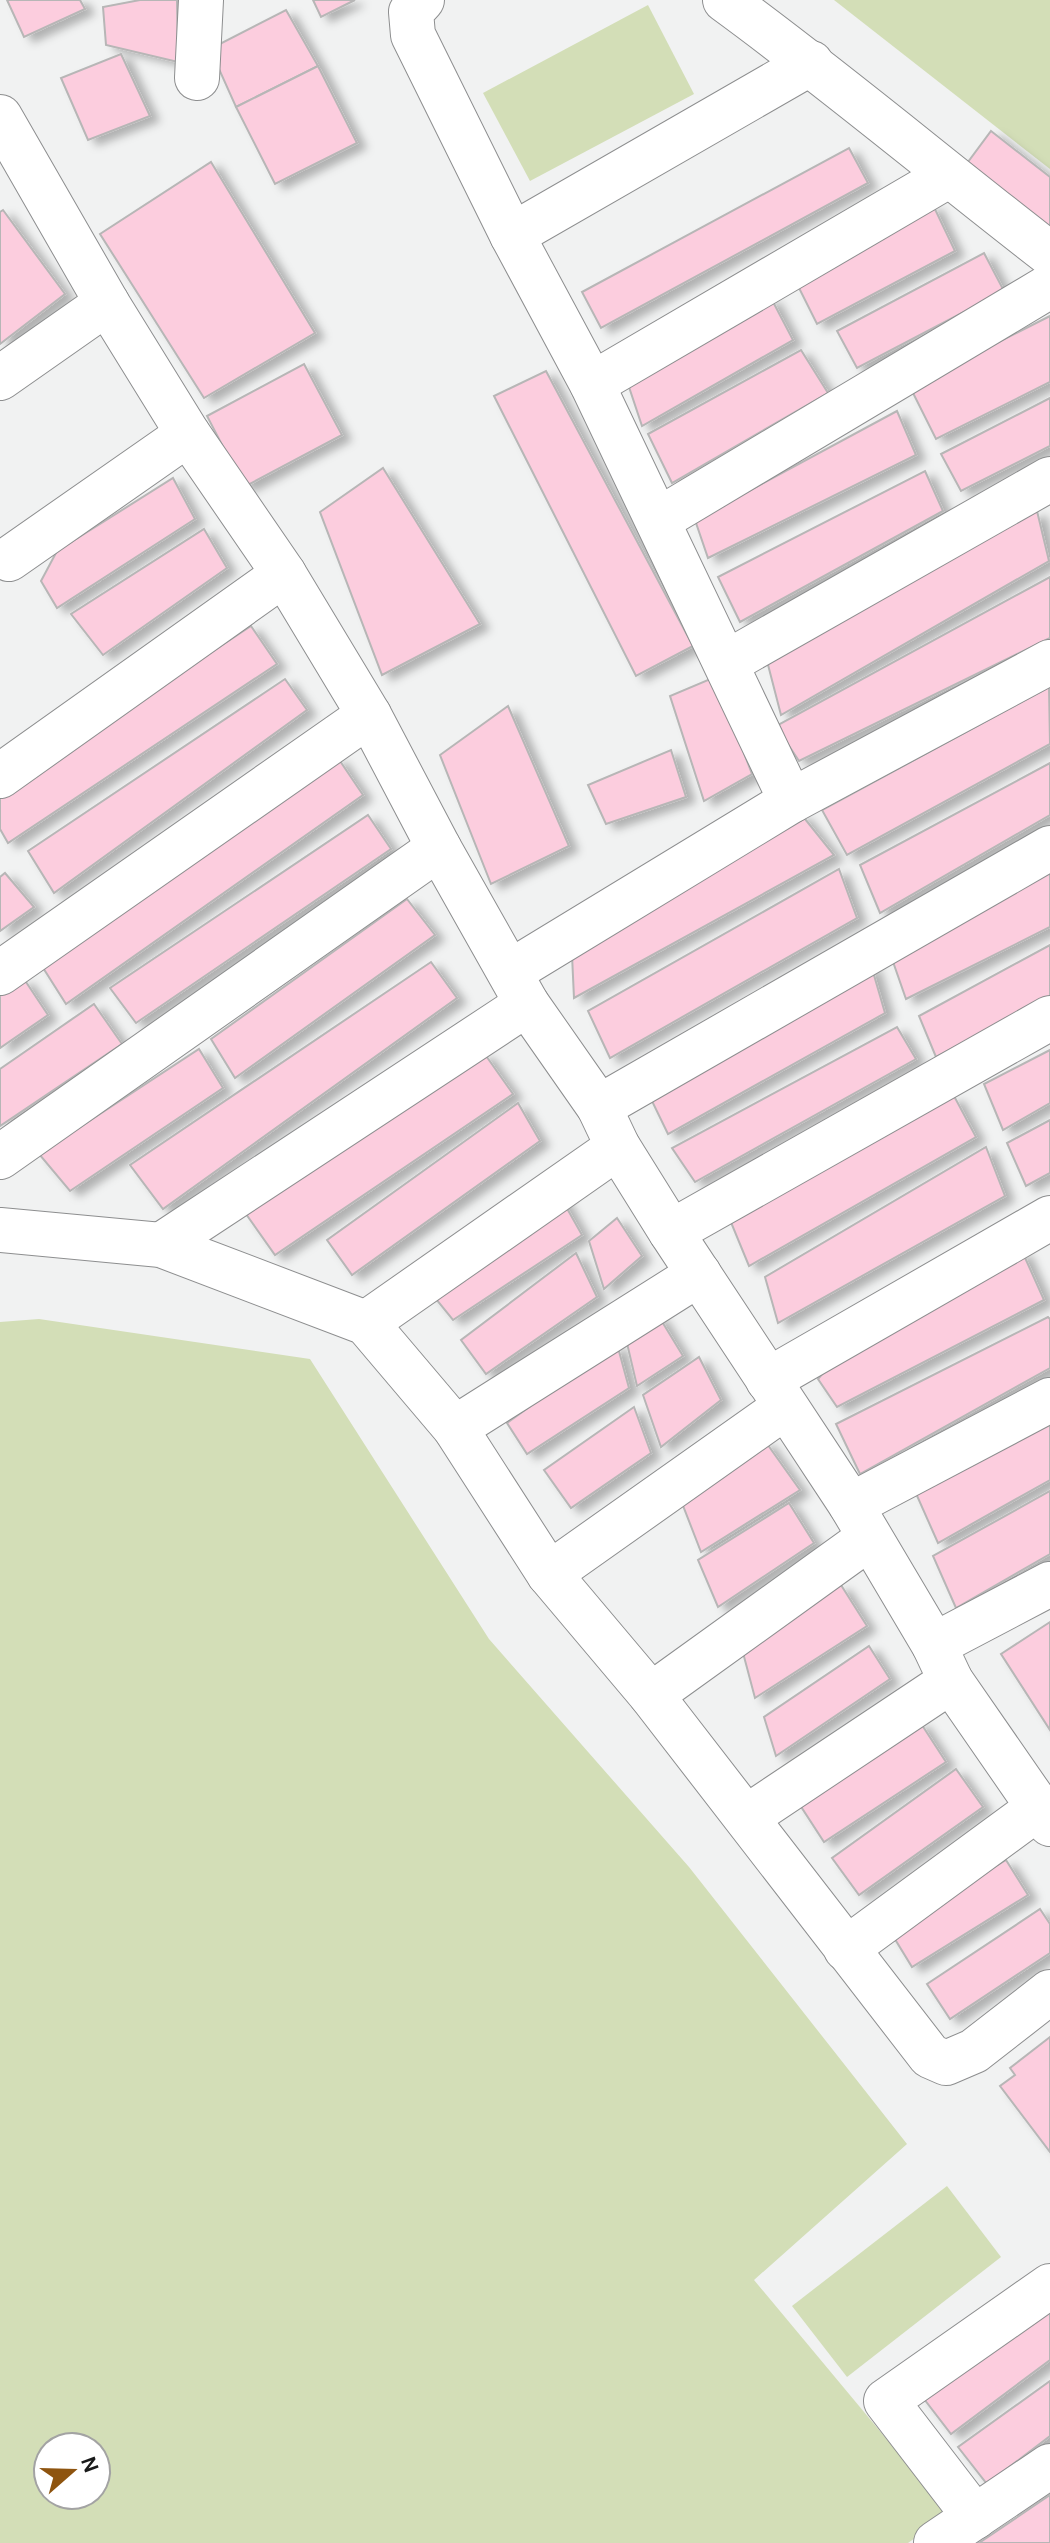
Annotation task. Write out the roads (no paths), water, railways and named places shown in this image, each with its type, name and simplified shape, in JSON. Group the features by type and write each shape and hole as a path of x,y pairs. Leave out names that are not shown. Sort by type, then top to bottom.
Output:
{"street":[{"path":"197,78 201,0"},
{"path":"422,0 411,12 413,35 512,235 592,384 791,801"},
{"path":"725,0 811,63 948,176 1050,254"},
{"path":"512,235 811,63"},
{"path":"0,117 12,172 107,303 188,434 284,574 369,715 518,988 599,1107 618,1147 671,1232 860,1521 943,1663 1044,1816 846,1949"},
{"path":"592,384 948,176"},
{"path":"658,520 1050,286"},
{"path":"0,378 107,303"},
{"path":"9,559 188,434"},
{"path":"726,663 1050,479"},
{"path":"0,776 284,574"},
{"path":"161,1245 518,988 791,801 1050,662"},
{"path":"0,973 369,715"},
{"path":"0,1157 439,848"},
{"path":"599,1107 1050,848"},
{"path":"671,1232 1050,1018"},
{"path":"366,1323 618,1147"},
{"path":"549,1574 776,1393 1050,1218"},
{"path":"0,1230 161,1245 366,1323 455,1428 549,1574 651,1695 930,2056 946,2063 974,2051 1050,1992"},
{"path":"455,1428 699,1274"},
{"path":"651,1695 860,1521 1050,1400"},
{"path":"747,1817 943,1663 1050,1584"},
{"path":"975,2517 886,2401 1050,2286"},
{"path":"936,2543 1050,2466"}]}
